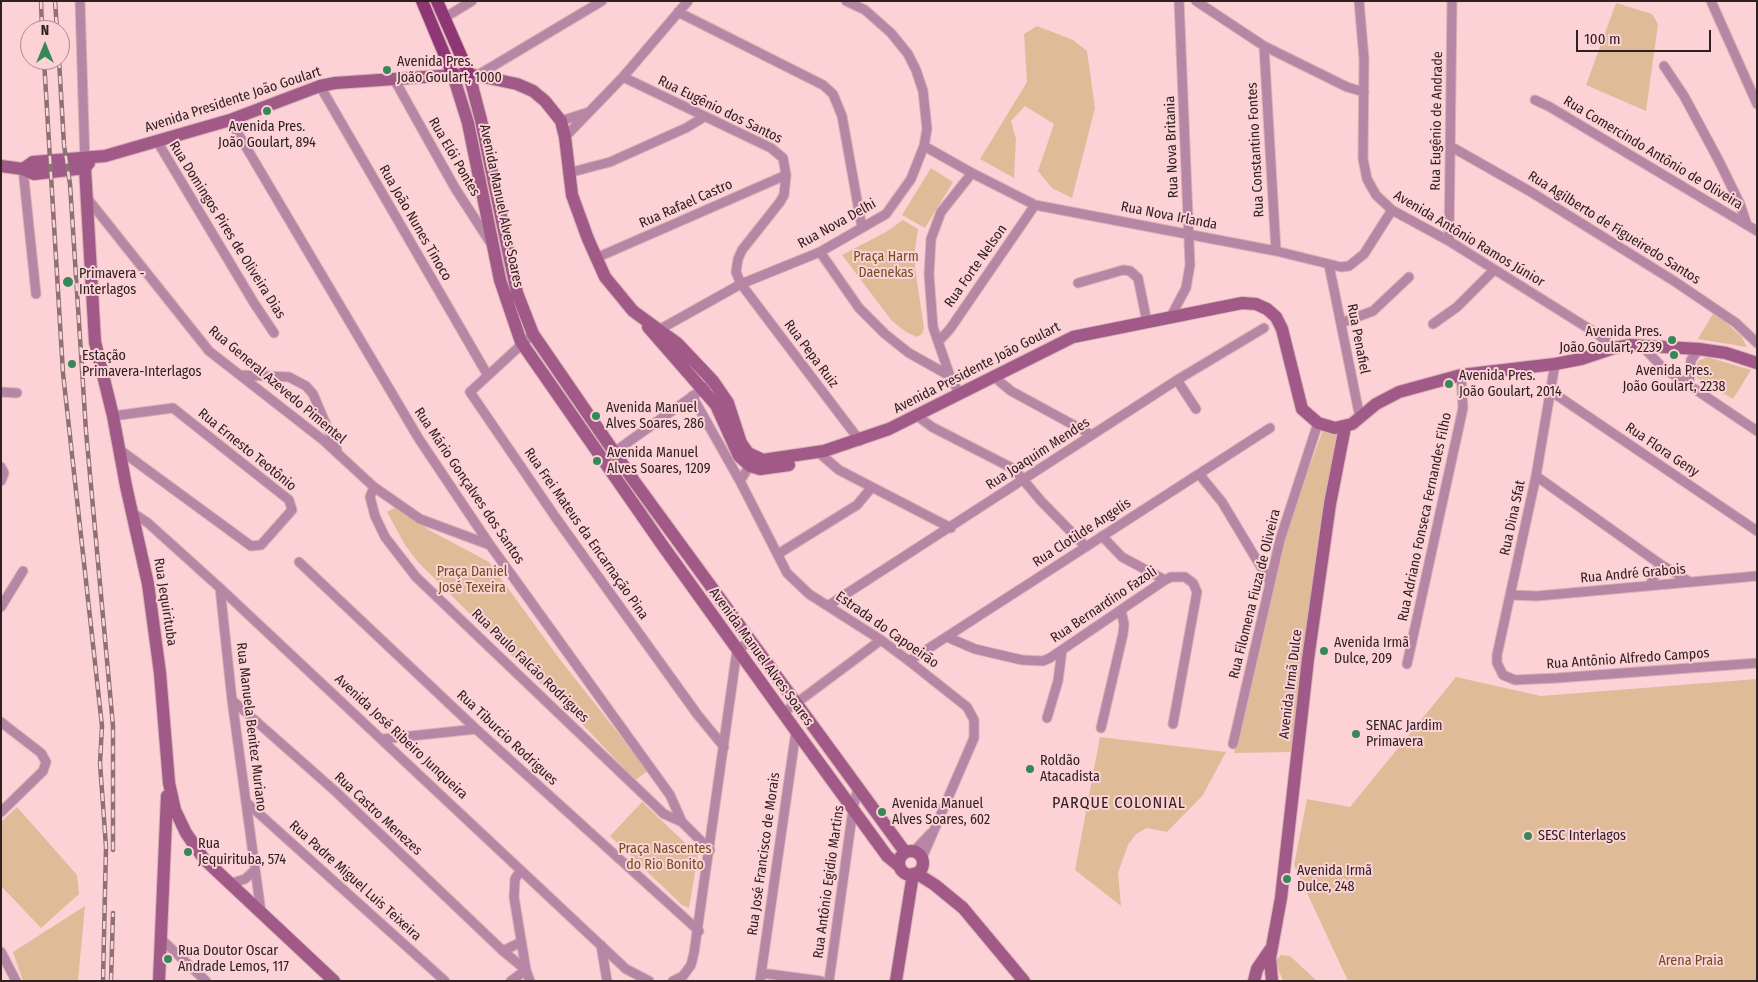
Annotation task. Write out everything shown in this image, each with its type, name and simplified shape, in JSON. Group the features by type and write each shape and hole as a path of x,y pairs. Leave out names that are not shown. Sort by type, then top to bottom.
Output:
{"main road":[{"path":"422,1 453,75"},
{"path":"437,1 474,75"}],"street":[{"path":"80,1 84,163 82,177 86,193"},
{"path":"444,18 472,1"},
{"path":"474,75 602,1"},
{"path":"565,137 623,77 688,1"},
{"name":"Rua Nova Delhi","path":"656,332 741,284 820,252 886,214 900,198 911,179 924,146 926,129 923,91 908,54 879,22 865,10 846,1"},
{"name":"Rua Nova Britania","path":"1170,318 1182,296 1188,278 1189,234 1179,1"},
{"path":"1196,1 1264,46 1347,87 1364,92"},
{"name":"Rua Eugênio de Andrade","path":"1449,241 1452,1"},
{"path":"1711,1 1757,104"},
{"name":"Avenida Antônio Ramos Júnior","path":"1358,2 1362,22 1365,170 1376,195 1392,210 1449,241 1599,335 1614,348"},
{"path":"678,12 823,85 833,94 842,116 862,228"},
{"name":"Rua Constantino Fontes","path":"1264,46 1276,251"},
{"path":"1664,66 1684,96 1719,161 1740,204 1747,225"},
{"name":"Avenida Presidente João Goulart","path":"1,166 23,169 34,174 84,163 230,120 320,86 453,75 474,75 500,79 533,91 545,101 561,121 565,137 568,173 579,218 605,276 633,310 647,321 708,385 739,456 752,462 760,470 770,470 860,441 1073,337 1242,304 1256,304 1267,309 1276,317 1282,329 1302,409 1318,423"},
{"name":"Avenida Manuel Alves Soares","path":"453,75 468,123 500,280 521,342 603,462 887,856 912,864"},
{"name":"Avenida Manuel Alves Soares","path":"474,75 481,120 518,292 533,334 634,481 795,704 858,787 912,864 964,908 1024,981"},
{"name":"Rua Eugênio dos Santos","path":"623,77 771,148 783,158 786,175"},
{"name":"Rua Elói Pontes","path":"394,79 455,188 494,248"},
{"name":"Rua João Nunes Tinoco","path":"320,86 487,374"},
{"name":"Rua Comercindo Antônio de Oliveira","path":"1535,100 1556,110 1757,231"},
{"path":"561,121 592,111"},
{"path":"568,173 610,162 686,128 704,117"},
{"name":"Rua Mário Gonçalves dos Santos","path":"230,120 419,439 490,545 670,795 682,822 710,850"},
{"name":"Rua Domingos Pires de Oliveira Dias","path":"157,141 274,333"},
{"name":"Rua Nova Irlanda","path":"924,146 972,174 1036,205 1276,251 1329,265 1349,266 1356,262 1392,210"},
{"name":"Rua Agilberto de Figueiredo Santos","path":"1450,146 1531,192 1674,281 1736,323 1757,343"},
{"name":"Avenida Presidente João Goulart","path":"23,169 33,162 84,163"},
{"path":"23,169 36,294"},
{"name":"Rua Forte Nelson","path":"958,393 933,327 929,275 931,239 941,212 972,174"},
{"path":"741,284 736,272 738,259 763,222 780,202 785,190 786,175"},
{"name":"Rua Rafael Castro","path":"596,258 786,175"},
{"name":"Rua General Azevedo Pimentel","path":"86,193 201,343 338,454 374,487 420,520 490,545"},
{"name":"Rua Jequirituba","path":"86,193 95,342 114,416 152,608 167,745 168,782 178,819 192,844 229,884 334,981"},
{"name":"Rua Forte Nelson","path":"938,342 950,329 1036,205"},
{"path":"820,252 859,308 885,334 909,353 950,376"},
{"name":"Rua Penafiel","path":"1329,265 1360,418"},
{"path":"1078,283 1123,270 1130,271 1138,278 1148,322"},
{"path":"1433,324 1456,307 1494,270"},
{"path":"1341,323 1373,311 1409,277"},
{"name":"Rua Pepa Ruiz","path":"741,284 860,441"},
{"name":"Rua Joaquim Mendes","path":"829,605 952,528 1024,478 1177,380 1264,328"},
{"path":"521,342 533,334"},
{"name":"Rua Frei Mateus da Encarnação Pina","path":"521,342 470,392 697,714 724,747"},
{"path":"1642,346 1654,360 1689,386 1757,431"},
{"path":"1318,423 1335,428 1345,427 1388,396 1461,375 1555,364 1580,359 1614,348 1642,346 1699,349 1726,353 1757,363"},
{"path":"1689,386 1691,360 1699,349"},
{"name":"Rua Dina Sfat","path":"1503,675 1496,663 1497,655 1536,476 1552,392 1555,364"},
{"path":"240,375 289,377 306,386 312,394 338,454"},
{"name":"Rua Adriano Fonseca Fernandes Filho","path":"1407,664 1464,408 1461,375"},
{"path":"993,376 1011,391 1092,435"},
{"path":"1177,380 1196,409"},
{"path":"603,462 614,451 708,385"},
{"path":"1,392 17,393"},
{"name":"Rua Flora Geny","path":"1552,392 1757,531"},
{"path":"692,396 740,481 752,462"},
{"name":"Rua Ernesto Teotônio","path":"114,416 172,408 289,500 292,510 262,545 251,546 120,450"},
{"path":"916,415 932,427 1014,469 1024,478 1034,493 1054,515 1086,547"},
{"name":"Rua Filomena Fiuza de Oliveira","path":"1233,744 1280,540 1318,423"},
{"name":"Avenida Irmã Dulce","path":"1272,981 1269,968 1281,898 1308,659 1325,534 1345,427"},
{"name":"Rua Clotilde Angelis","path":"909,661 1270,428"},
{"path":"823,452 838,470 952,528"},
{"path":"1,467 4,473 2,480"},
{"path":"1199,474 1222,502 1270,582"},
{"path":"1536,476 1660,564 1690,582"},
{"name":"Estrada do Capoeirão","path":"740,481 787,573 797,584 909,661 966,707 975,726 974,738 963,766 933,832 912,864"},
{"path":"778,554 857,505 872,486"},
{"name":"Rua Paulo Falcão Rodrigues","path":"374,487 370,497 385,538 416,577 664,814 682,822"},
{"name":"Avenida José Ribeiro Junqueira","path":"133,513 148,523 220,588 626,969 649,981"},
{"path":"1102,536 1122,557 1165,580"},
{"name":"Rua Tiburcio Rodrigues","path":"299,562 476,729 699,931"},
{"path":"1650,585 1660,564"},
{"path":"1,607 23,571"},
{"name":"Rua André Grabois","path":"1511,596 1537,596 1757,576"},
{"name":"Rua Bernardino Fazoli","path":"947,637 975,649 1022,660 1043,661 1165,580 1172,577 1185,577 1193,583 1197,592 1173,724"},
{"name":"Rua Manuela Benitez Muriano","path":"220,588 232,700 261,914"},
{"path":"1101,728 1123,634 1121,610"},
{"path":"783,713 881,640"},
{"path":"673,981 683,976 690,965 699,931 737,650 750,641"},
{"path":"1047,718 1058,681 1062,650"},
{"name":"Rua Antônio Alfredo Campos","path":"1503,675 1515,680 1757,663"},
{"name":"Rua Castro Menezes","path":"232,700 335,791 503,951 526,970"},
{"path":"1,722 41,753 45,760 44,769 1,812"},
{"path":"383,739 476,729"},
{"name":"Rua José Francisco de Morais","path":"760,977 796,732"},
{"path":"159,981 164,830 168,782"},
{"name":"Rua Antônio Egidio Martins","path":"829,981 853,809 858,787"},
{"name":"Rua Padre Miguel Luis Teixeira","path":"246,802 445,981"},
{"path":"164,830 178,819"},
{"path":"896,981 912,864"},
{"path":"229,884 245,879 255,870"},
{"path":"520,871 514,889 521,942 530,981"},
{"path":"160,938 206,981"},
{"path":"503,951 521,942"},
{"path":"601,945 607,981"},
{"name":"Avenida Irmã Dulce","path":"1254,981 1257,969 1273,946"},
{"path":"1,952 16,981"},
{"path":"511,981 526,970"},
{"path":"760,977 821,981"}],"green space":[{"path":"1616,3 1652,14 1658,24 1646,111 1586,85"},
{"path":"1037,26 1073,40 1087,51 1095,108 1072,198 1052,188 1038,171 1054,124 1025,106 1011,121 1016,139 1014,178 980,159 1027,82 1024,34"},
{"path":"931,168 953,182 925,228 902,215"},
{"name":"Praça Harm Daenekas","path":"903,220 918,229 915,268 924,328 922,334 917,337 906,332 892,321 842,255 886,232"},
{"path":"1714,312 1741,336 1747,347 1698,339"},
{"path":"1707,357 1751,370 1733,399 1697,378 1695,369 1698,361"},
{"path":"273,386 293,392 305,410"},
{"path":"1323,430 1342,433 1327,485 1320,527 1292,752 1234,753 1288,526"},
{"name":"Praça Daniel José Texeira","path":"398,506 429,530 489,562 558,657 648,771 635,780 568,709 531,675 418,562 405,545 387,512"},
{"name":"SESC Interlagos","path":"1456,677 1541,696 1757,679 1757,981 1348,981 1294,865 1307,799 1350,807"},
{"path":"1100,737 1226,752 1203,795 1167,832 1147,828 1136,834 1128,845 1118,873 1121,906 1075,870"},
{"name":"Praça Nascentes do Rio Bonito","path":"642,802 698,855 689,908 682,905 610,836"},
{"path":"17,807 77,875 79,894 41,928 1,886 1,822"},
{"path":"85,906 78,981 23,981 13,952"},
{"path":"1281,955 1290,956 1317,981 1283,981 1275,961"}],"railway":[{"path":"41,1 42,20"},
{"path":"55,1 56,20"},
{"path":"45,70 63,373 102,726 100,763 106,847 103,981"},
{"path":"60,70 64,145 70,184 86,431 113,726 113,850"},
{"path":"111,981 113,913"}],"place":[{"name":"Avenida Pres. João Goulart, 1000","path":"387,70"},
{"name":"Avenida Pres. João Goulart, 894","path":"267,111"},
{"name":"Primavera - Interlagos","path":"68,282"},
{"name":"Avenida Pres. João Goulart, 2239","path":"1672,340"},
{"name":"Avenida Pres. João Goulart, 2238","path":"1674,355"},
{"name":"Estação Primavera-Interlagos","path":"72,364"},
{"name":"Avenida Pres. João Goulart, 2014","path":"1449,384"},
{"name":"Avenida Manuel Alves Soares, 286","path":"596,416"},
{"name":"Avenida Manuel Alves Soares, 1209","path":"597,461"},
{"name":"Avenida Irmã Dulce, 209","path":"1324,651"},
{"name":"SENAC Jardim Primavera","path":"1356,734"},
{"name":"Roldão Atacadista","path":"1030,769"},
{"name":"Avenida Manuel Alves Soares, 602","path":"882,812"},
{"name":"SESC Interlagos","path":"1528,836"},
{"name":"Rua Jequirituba, 574","path":"188,852"},
{"name":"Avenida Irmã Dulce, 248","path":"1287,879"},
{"name":"Rua Doutor Oscar Andrade Lemos, 117","path":"168,959"}],"district":[{"name":"PARQUE COLONIAL","path":"1119,804"}],"park label":[{"name":"Arena Praia","path":"1691,961"}]}
